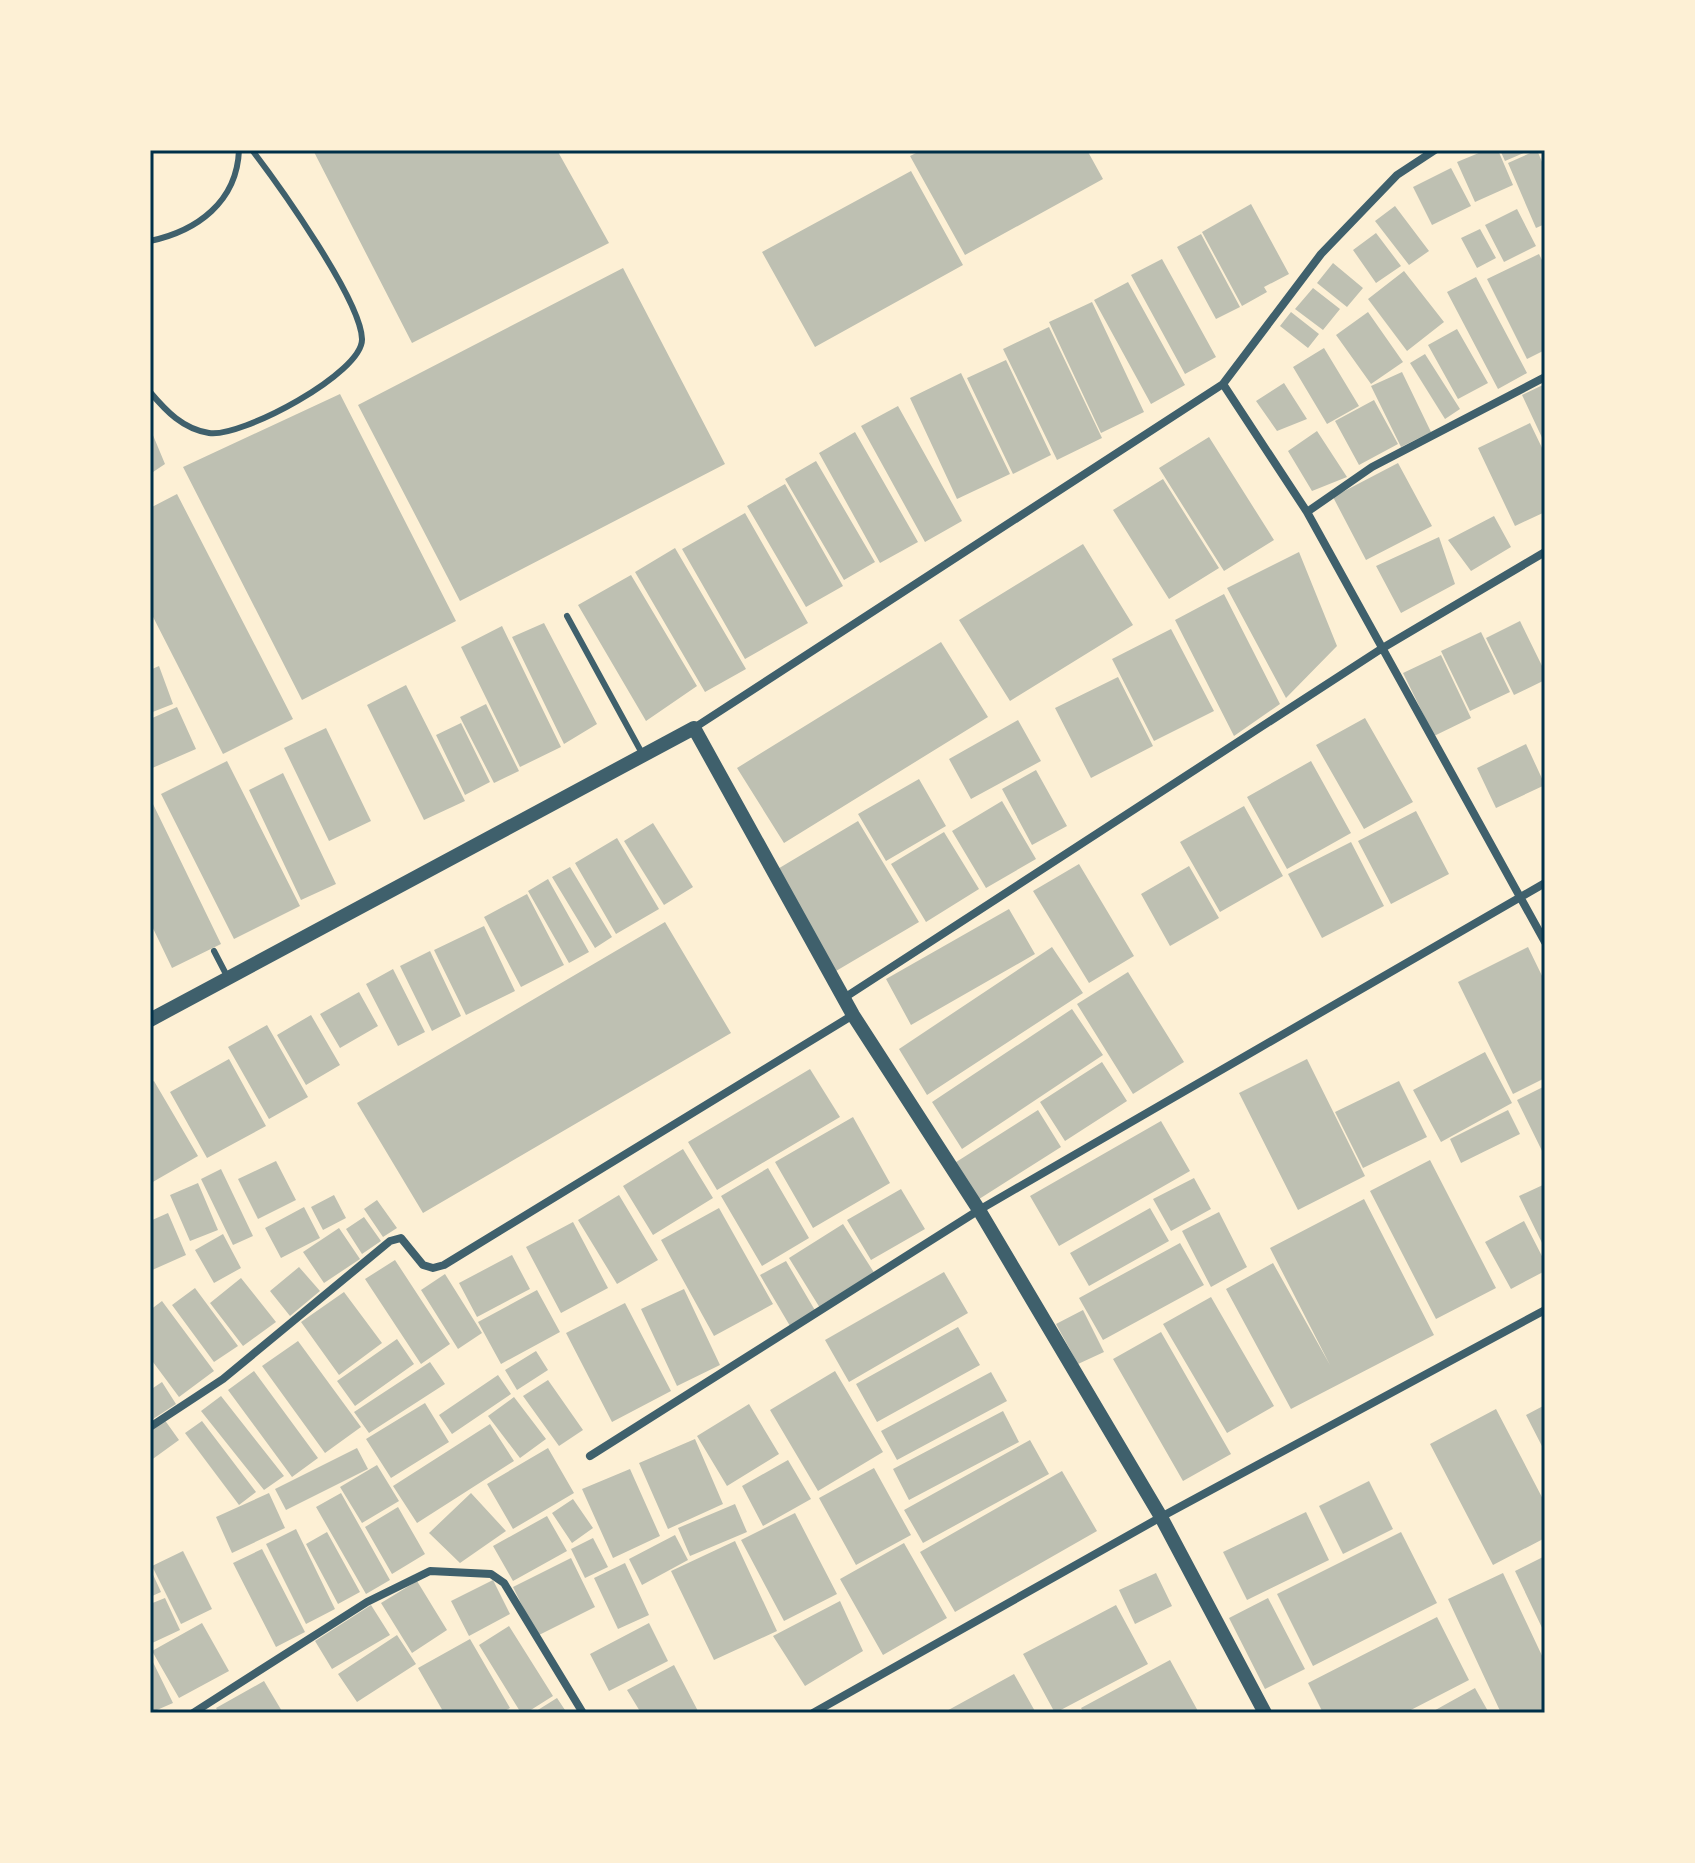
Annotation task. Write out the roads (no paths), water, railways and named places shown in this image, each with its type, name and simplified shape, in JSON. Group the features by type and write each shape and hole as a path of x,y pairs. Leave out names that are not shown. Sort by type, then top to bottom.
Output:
{"street":[{"path":"150,1020 694,728 1223,384 1321,254 1397,175 1435,150"},
{"path":"1307,512 1372,467 1545,377"},
{"path":"1223,384 1307,512 1545,942"},
{"path":"844,998 1381,649 1545,552"},
{"path":"694,728 853,1015 979,1210 1161,1517 1265,1713"},
{"path":"590,1456 979,1210 1545,883"},
{"path":"150,1427 223,1379 390,1241 401,1238 425,1266 433,1268 444,1265 853,1015"},
{"path":"813,1713 1161,1517 1545,1310"},
{"path":"193,1713 367,1602 430,1571 491,1574 504,1583 583,1713"}],"lane":[{"path":"150,241 174,236 197,224 217,206 231,185 239,150"},
{"path":"150,392 167,413 210,434 260,421 325,384 357,356 363,340 342,284 252,150"},
{"path":"567,616 643,755"},
{"path":"214,951 228,977"}]}
